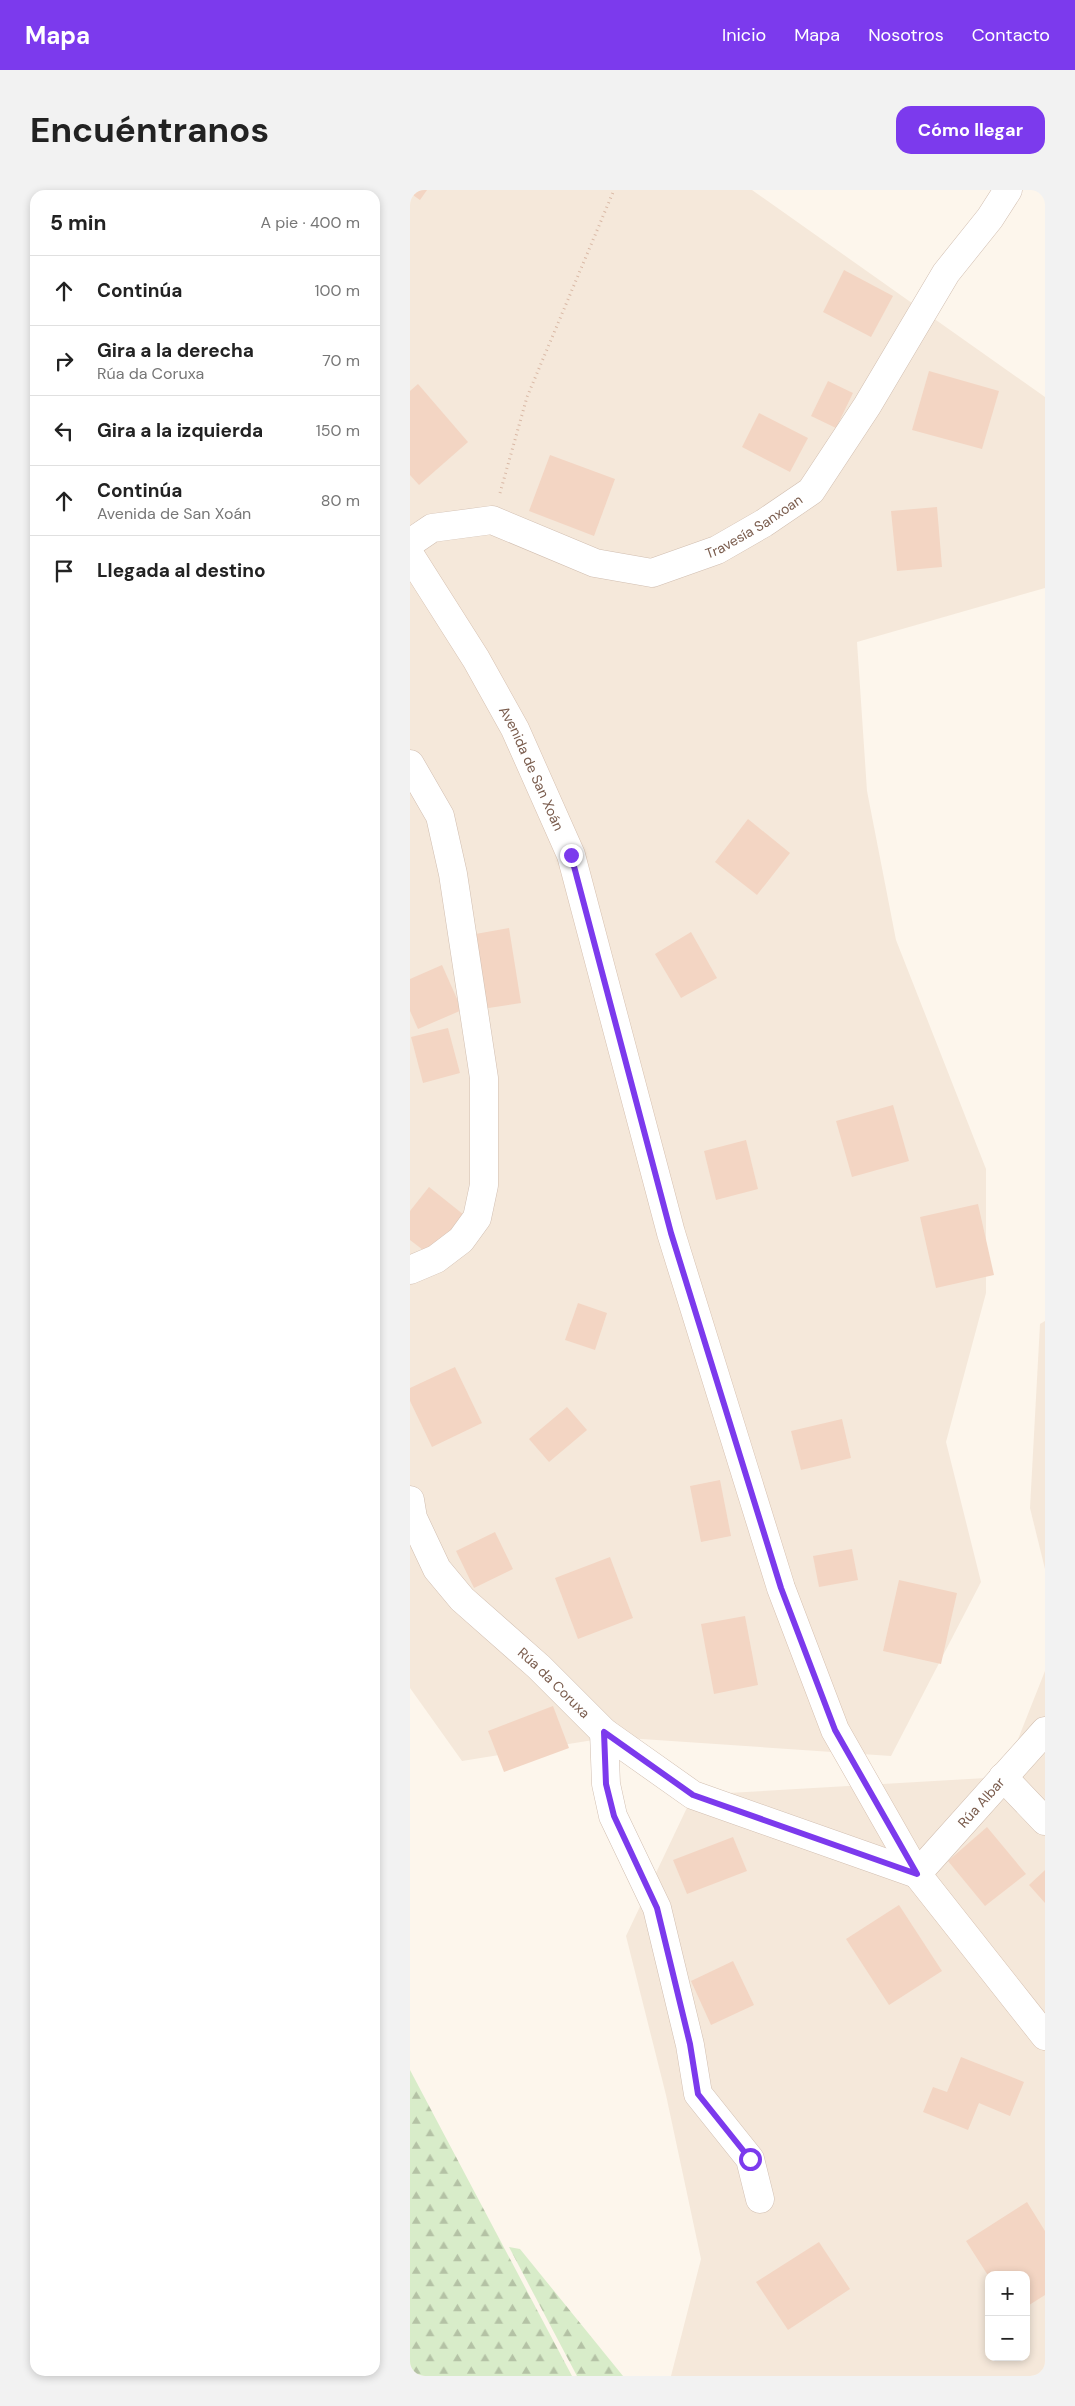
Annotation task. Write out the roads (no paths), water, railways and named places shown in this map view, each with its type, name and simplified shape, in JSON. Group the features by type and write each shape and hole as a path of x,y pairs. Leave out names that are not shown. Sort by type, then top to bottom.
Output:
{"street":[{"name":"Travesía Sanxoan","path":"410,543 432,528 492,520 595,564 652,573 717,550 764,523 812,491 946,273 990,218 1008,190"},
{"name":"Avenida de San Xoán","path":"410,555 476,659 515,729 571,855 671,1233 781,1588 835,1730 917,1874 1045,2036"},
{"path":"410,764 440,816 452,874 484,1078 484,1185 477,1218 461,1240 443,1254 410,1270"},
{"name":"Rúa da Coruxa","path":"411,1512 437,1569 462,1599 539,1667 604,1732 693,1795 917,1874"},
{"name":"Rúa Albar","path":"917,1874 1045,1731"},
{"path":"604,1732 606,1784 614,1816 657,1908 688,2035 698,2094 750,2159 760,2199"},
{"path":"1003,1777 1045,1821"}]}
